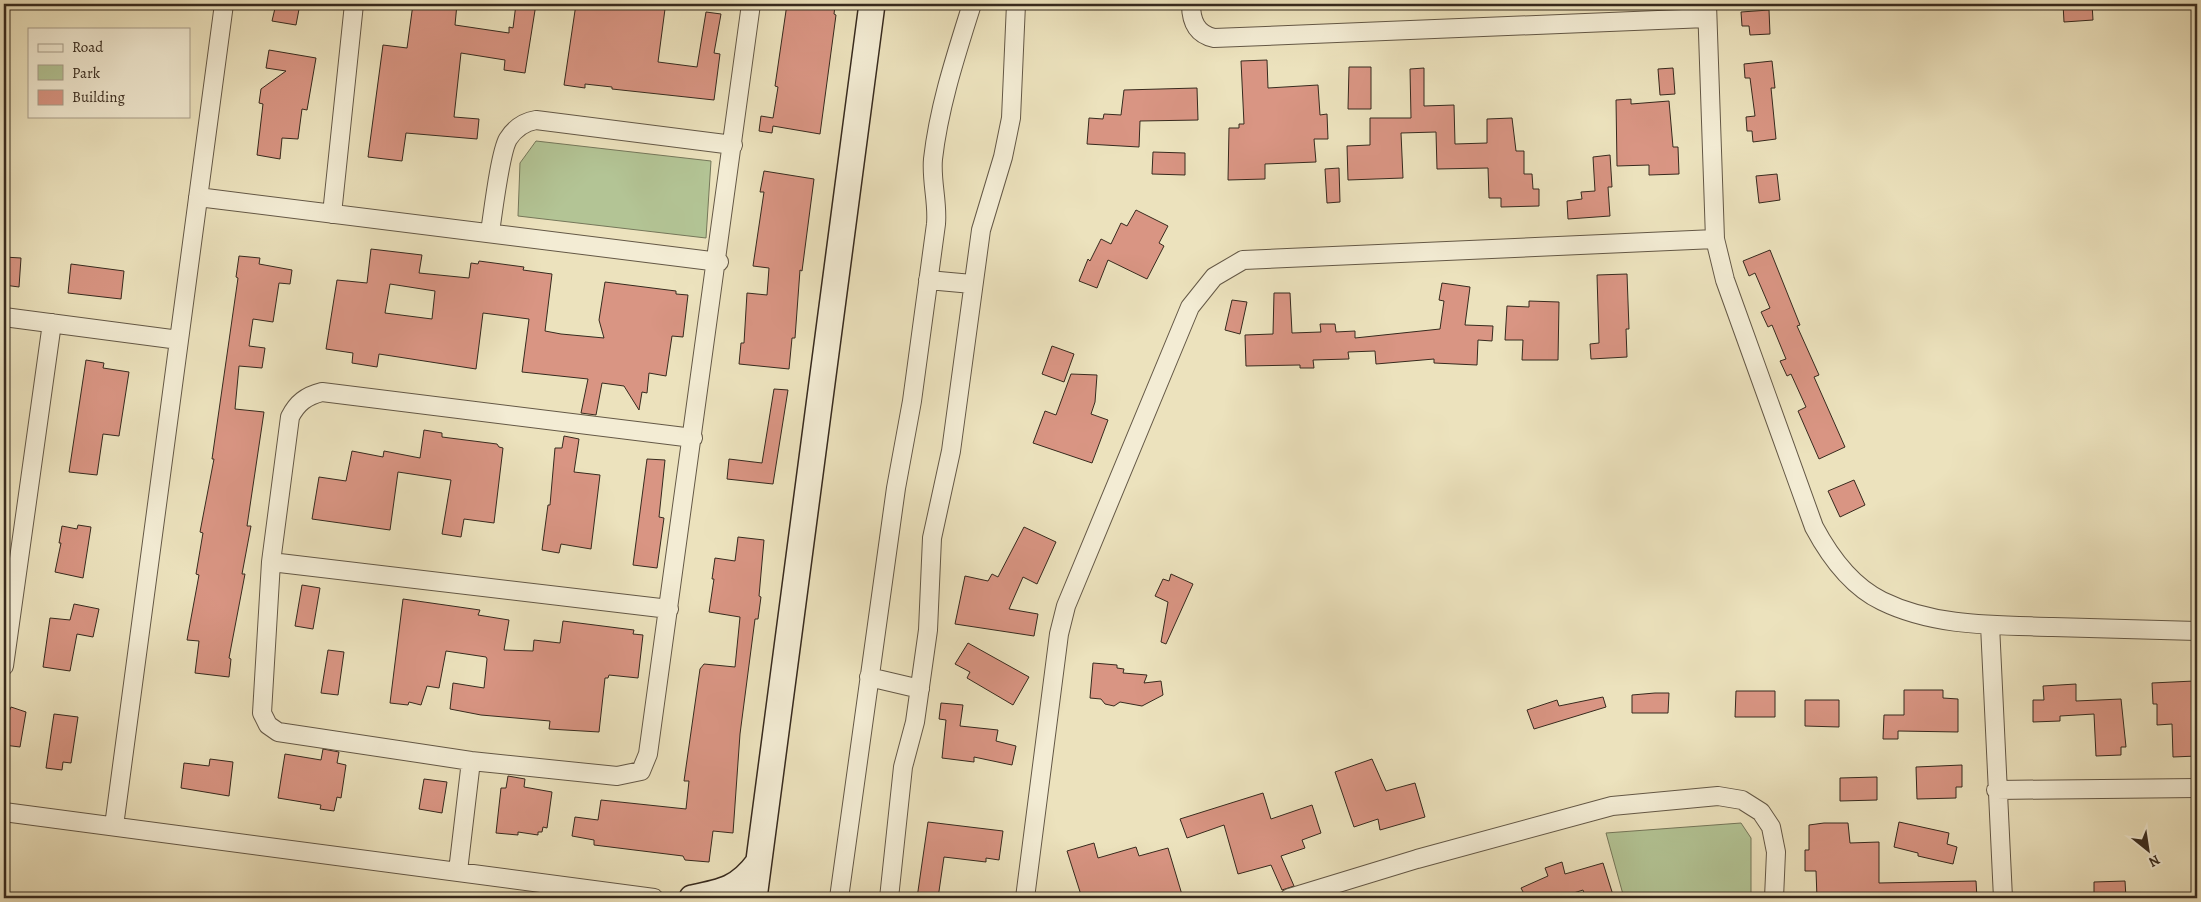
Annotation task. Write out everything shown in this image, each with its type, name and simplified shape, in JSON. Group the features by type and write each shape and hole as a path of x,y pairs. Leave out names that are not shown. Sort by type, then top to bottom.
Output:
{"main road":[{"path":"754,898 872,4"},
{"path":"692,898 735,886 748,877 758,863"}],"street":[{"path":"114,826 224,4"},
{"path":"332,214 354,4"},
{"path":"693,438 322,392 311,395 294,408 290,417 271,562 262,714 268,726 278,732 470,761 617,776 641,771 648,754 669,609 719,262 752,4"},
{"path":"838,898 896,488 912,401 928,280 937,210 933,162 946,90 972,4"},
{"path":"889,898 903,767 915,722 928,630 932,538 952,442 972,284 981,230 1003,157 1011,118 1016,4"},
{"path":"1191,4 1194,25 1199,32 1214,38 1707,11 1715,239 1725,280 1811,518 1830,556 1853,580 1881,601 1938,619 1990,625 2197,631"},
{"path":"490,232 507,142 520,125 528,121 536,120 733,145"},
{"path":"198,197 719,262"},
{"path":"1025,898 1059,634 1066,606 1190,307 1214,276 1243,260 1715,239"},
{"path":"928,280 972,284"},
{"path":"4,317 179,340"},
{"path":"4,666 52,324"},
{"path":"271,562 669,609"},
{"path":"1990,625 2002,898"},
{"path":"869,677 920,689"},
{"path":"458,871 470,761"},
{"path":"1996,790 2197,788"},
{"path":"1289,898 1417,859 1612,806 1718,796 1742,800 1761,812 1771,827 1776,852 1774,898"},
{"path":"4,812 654,898"}],"green space":[{"path":"536,141 711,161 706,238 518,216 520,163"},
{"path":"1741,823 1751,838 1751,898 1624,898 1606,833"}],"building":[{"path":"276,4 300,4 296,25 272,21"},
{"path":"413,4 457,4 455,25 509,33 509,27 513,28 516,4 536,4 525,73 504,70 505,60 461,53 454,117 479,119 477,139 406,133 402,161 368,157 383,45 407,48"},
{"path":"576,4 632,4 665,9 658,62 697,67 706,12 721,14 714,53 720,54 714,100 612,89 612,87 585,84 585,88 564,85"},
{"path":"787,4 835,6 834,14 836,15 820,134 773,126 772,133 759,131 761,116 773,118 778,87 775,86"},
{"path":"2063,4 2092,4 2093,20 2064,22"},
{"path":"1769,10 1770,34 1750,35 1749,26 1742,26 1741,12"},
{"path":"269,50 316,58 307,110 302,109 298,139 282,138 280,159 257,155 263,104 259,103 261,89 286,71 266,68"},
{"path":"1267,60 1268,88 1318,85 1320,115 1327,114 1328,139 1314,139 1316,162 1265,164 1265,179 1228,180 1229,128 1239,128 1239,124 1244,124 1241,61"},
{"path":"1772,61 1775,88 1771,88 1776,139 1753,142 1752,131 1747,131 1746,117 1755,116 1750,78 1745,78 1744,64"},
{"path":"1349,67 1371,67 1371,109 1348,109"},
{"path":"1424,68 1424,106 1454,105 1455,144 1487,143 1487,119 1512,118 1516,151 1524,151 1524,174 1532,174 1533,189 1539,189 1539,206 1501,207 1501,198 1489,198 1488,168 1437,169 1436,132 1401,133 1403,178 1348,180 1347,146 1370,145 1370,118 1411,118 1410,69"},
{"path":"1673,68 1675,94 1660,95 1658,69"},
{"path":"1197,88 1198,120 1140,121 1139,147 1087,144 1089,118 1103,119 1104,114 1121,115 1124,90"},
{"path":"1631,99 1631,104 1669,101 1673,147 1678,147 1679,174 1649,175 1649,165 1617,166 1616,100"},
{"path":"1153,152 1185,153 1185,175 1152,174"},
{"path":"1610,155 1612,187 1608,187 1610,216 1568,219 1567,201 1582,199 1581,192 1595,191 1593,157"},
{"path":"1339,168 1340,202 1327,203 1325,169"},
{"path":"764,171 814,179 802,271 800,270 795,338 792,338 789,369 739,364 741,343 744,343 747,293 767,295 769,268 753,266 764,192 760,192"},
{"path":"1777,174 1780,200 1759,203 1756,176"},
{"path":"1136,210 1168,226 1159,243 1164,246 1147,279 1108,260 1097,288 1079,281 1088,259 1090,261 1101,239 1111,244 1121,223 1127,226"},
{"path":"371,249 422,255 419,273 469,278 471,263 478,264 479,261 524,267 523,270 552,274 545,331 604,338 599,320 605,282 676,291 676,294 688,295 683,337 672,336 666,376 649,373 647,393 642,392 639,410 624,386 602,383 596,415 581,413 588,379 522,372 529,319 483,313 476,369 379,354 377,367 352,363 353,353 326,349 337,280 367,283","holes":["390,284 435,291 432,319 385,313"]},
{"path":"1770,250 1800,325 1797,326 1819,375 1814,377 1845,447 1819,459 1798,411 1806,407 1791,374 1787,376 1780,361 1786,359 1772,325 1768,327 1761,312 1770,308 1755,273 1749,276 1743,261"},
{"path":"239,256 260,258 259,264 292,270 290,284 279,283 273,322 253,319 249,346 265,348 262,368 239,366 235,409 264,412 247,526 251,526 242,574 245,574 229,658 231,659 229,677 195,673 199,641 187,640 199,575 196,574 203,533 200,532 214,459 212,459 238,278 236,277"},
{"path":"4,257 21,258 19,287 4,285"},
{"path":"71,264 124,271 121,299 68,293"},
{"path":"1627,274 1629,329 1626,329 1627,357 1591,359 1590,344 1599,343 1597,275"},
{"path":"1442,283 1470,287 1465,325 1493,326 1492,341 1478,340 1477,365 1434,363 1434,359 1376,364 1375,351 1348,352 1349,359 1313,360 1314,368 1300,368 1300,365 1246,366 1245,335 1273,334 1274,293 1290,293 1292,333 1321,332 1320,324 1335,324 1336,332 1355,331 1355,338 1440,329 1444,301 1439,300"},
{"path":"1232,300 1247,302 1240,334 1225,330"},
{"path":"1529,301 1559,302 1558,360 1522,360 1523,340 1505,340 1507,306 1529,307"},
{"path":"1052,346 1074,354 1064,382 1042,374"},
{"path":"86,360 104,363 103,368 129,372 119,436 103,434 97,475 69,472"},
{"path":"1071,374 1097,375 1095,402 1091,414 1108,420 1092,463 1033,443 1045,411 1056,415"},
{"path":"774,389 788,390 773,484 727,479 729,459 762,463"},
{"path":"424,430 442,433 442,437 497,444 503,448 494,523 464,519 461,537 442,534 451,480 398,472 390,530 312,519 319,477 346,481 352,451 383,457 384,451 420,458"},
{"path":"564,436 579,439 574,472 600,475 591,549 561,544 559,553 542,550 548,505 550,505 555,448 562,448"},
{"path":"647,459 665,460 659,517 664,518 657,568 633,565"},
{"path":"1854,480 1865,505 1840,517 1828,491"},
{"path":"78,525 91,527 83,578 55,572 61,543 59,543 62,526 77,529"},
{"path":"1024,527 1056,542 1037,584 1023,577 1009,609 1038,614 1034,636 955,624 965,576 988,581 992,574 998,577"},
{"path":"738,537 764,540 759,596 761,597 758,619 755,619 740,734 733,833 713,831 709,862 685,860 683,856 594,845 594,840 572,836 575,817 598,820 601,800 686,809 689,781 684,781 700,669 704,664 735,667 740,617 709,612 715,558 735,561"},
{"path":"1171,574 1193,584 1166,644 1161,642 1168,602 1155,596 1163,579 1169,581"},
{"path":"302,585 320,588 313,629 295,626"},
{"path":"403,599 480,610 478,615 509,620 504,650 533,651 534,640 560,643 563,621 634,630 633,634 643,635 638,678 609,675 608,678 605,678 599,732 549,729 550,721 481,715 450,709 453,683 484,688 487,659 486,657 446,651 439,688 427,686 421,705 409,702 408,705 390,703"},
{"path":"74,604 99,609 93,637 77,634 70,671 43,667 50,618 70,620"},
{"path":"968,643 1029,677 1013,705 967,678 970,672 955,664"},
{"path":"328,650 344,652 338,695 321,693"},
{"path":"1093,663 1117,665 1117,668 1124,669 1123,673 1147,675 1144,683 1161,681 1163,695 1142,706 1120,702 1114,706 1105,704 1101,699 1090,698"},
{"path":"2194,681 2197,756 2173,757 2172,724 2157,725 2157,704 2153,704 2152,683"},
{"path":"2076,684 2076,701 2121,699 2126,747 2121,747 2121,755 2096,756 2094,714 2060,716 2060,721 2033,722 2033,700 2044,700 2043,686"},
{"path":"1904,690 1943,690 1943,698 1958,699 1958,732 1898,731 1898,739 1883,739 1884,715 1904,715"},
{"path":"1736,691 1775,691 1775,717 1735,717"},
{"path":"1669,693 1668,713 1632,713 1632,695"},
{"path":"1603,697 1606,707 1534,729 1527,710 1557,700 1559,706"},
{"path":"1805,700 1839,700 1839,727 1805,726"},
{"path":"941,703 963,705 960,726 998,730 996,741 1016,746 1012,765 974,757 974,762 942,758 946,720 939,719"},
{"path":"11,707 26,712 20,747 4,745 7,717"},
{"path":"54,714 78,717 71,763 63,762 62,770 46,768"},
{"path":"323,749 339,752 337,763 346,765 341,798 337,797 334,811 320,809 321,805 278,798 285,754 321,760"},
{"path":"210,759 233,762 229,796 181,788 184,763 209,766"},
{"path":"1372,759 1386,791 1415,783 1425,817 1380,830 1378,819 1354,827 1335,772"},
{"path":"1962,765 1962,787 1956,787 1956,798 1917,799 1916,767"},
{"path":"508,776 525,779 524,787 552,792 547,828 543,827 542,832 538,832 538,835 518,832 518,835 496,833 501,788 506,788"},
{"path":"1877,777 1877,800 1840,801 1840,778"},
{"path":"424,779 447,782 442,813 419,809"},
{"path":"1263,793 1271,819 1312,805 1321,833 1302,840 1305,848 1281,856 1294,886 1282,890 1271,865 1238,874 1224,825 1187,838 1180,819"},
{"path":"928,822 1003,831 999,860 986,858 986,862 944,857 938,898 917,898"},
{"path":"1899,822 1949,833 1947,844 1957,847 1953,864 1918,856 1918,853 1894,847"},
{"path":"1848,823 1850,843 1879,842 1879,883 1976,881 1977,898 1817,898 1816,871 1805,871 1805,850 1809,850 1809,825"},
{"path":"1094,843 1098,858 1136,847 1139,856 1168,848 1183,898 1152,898 1151,894 1135,898 1082,898 1067,851"},
{"path":"1562,862 1565,874 1603,863 1613,895 1601,898 1586,898 1583,890 1558,898 1526,898 1521,888 1548,876 1545,868"},
{"path":"2125,881 2126,898 2094,898 2094,882"}]}
